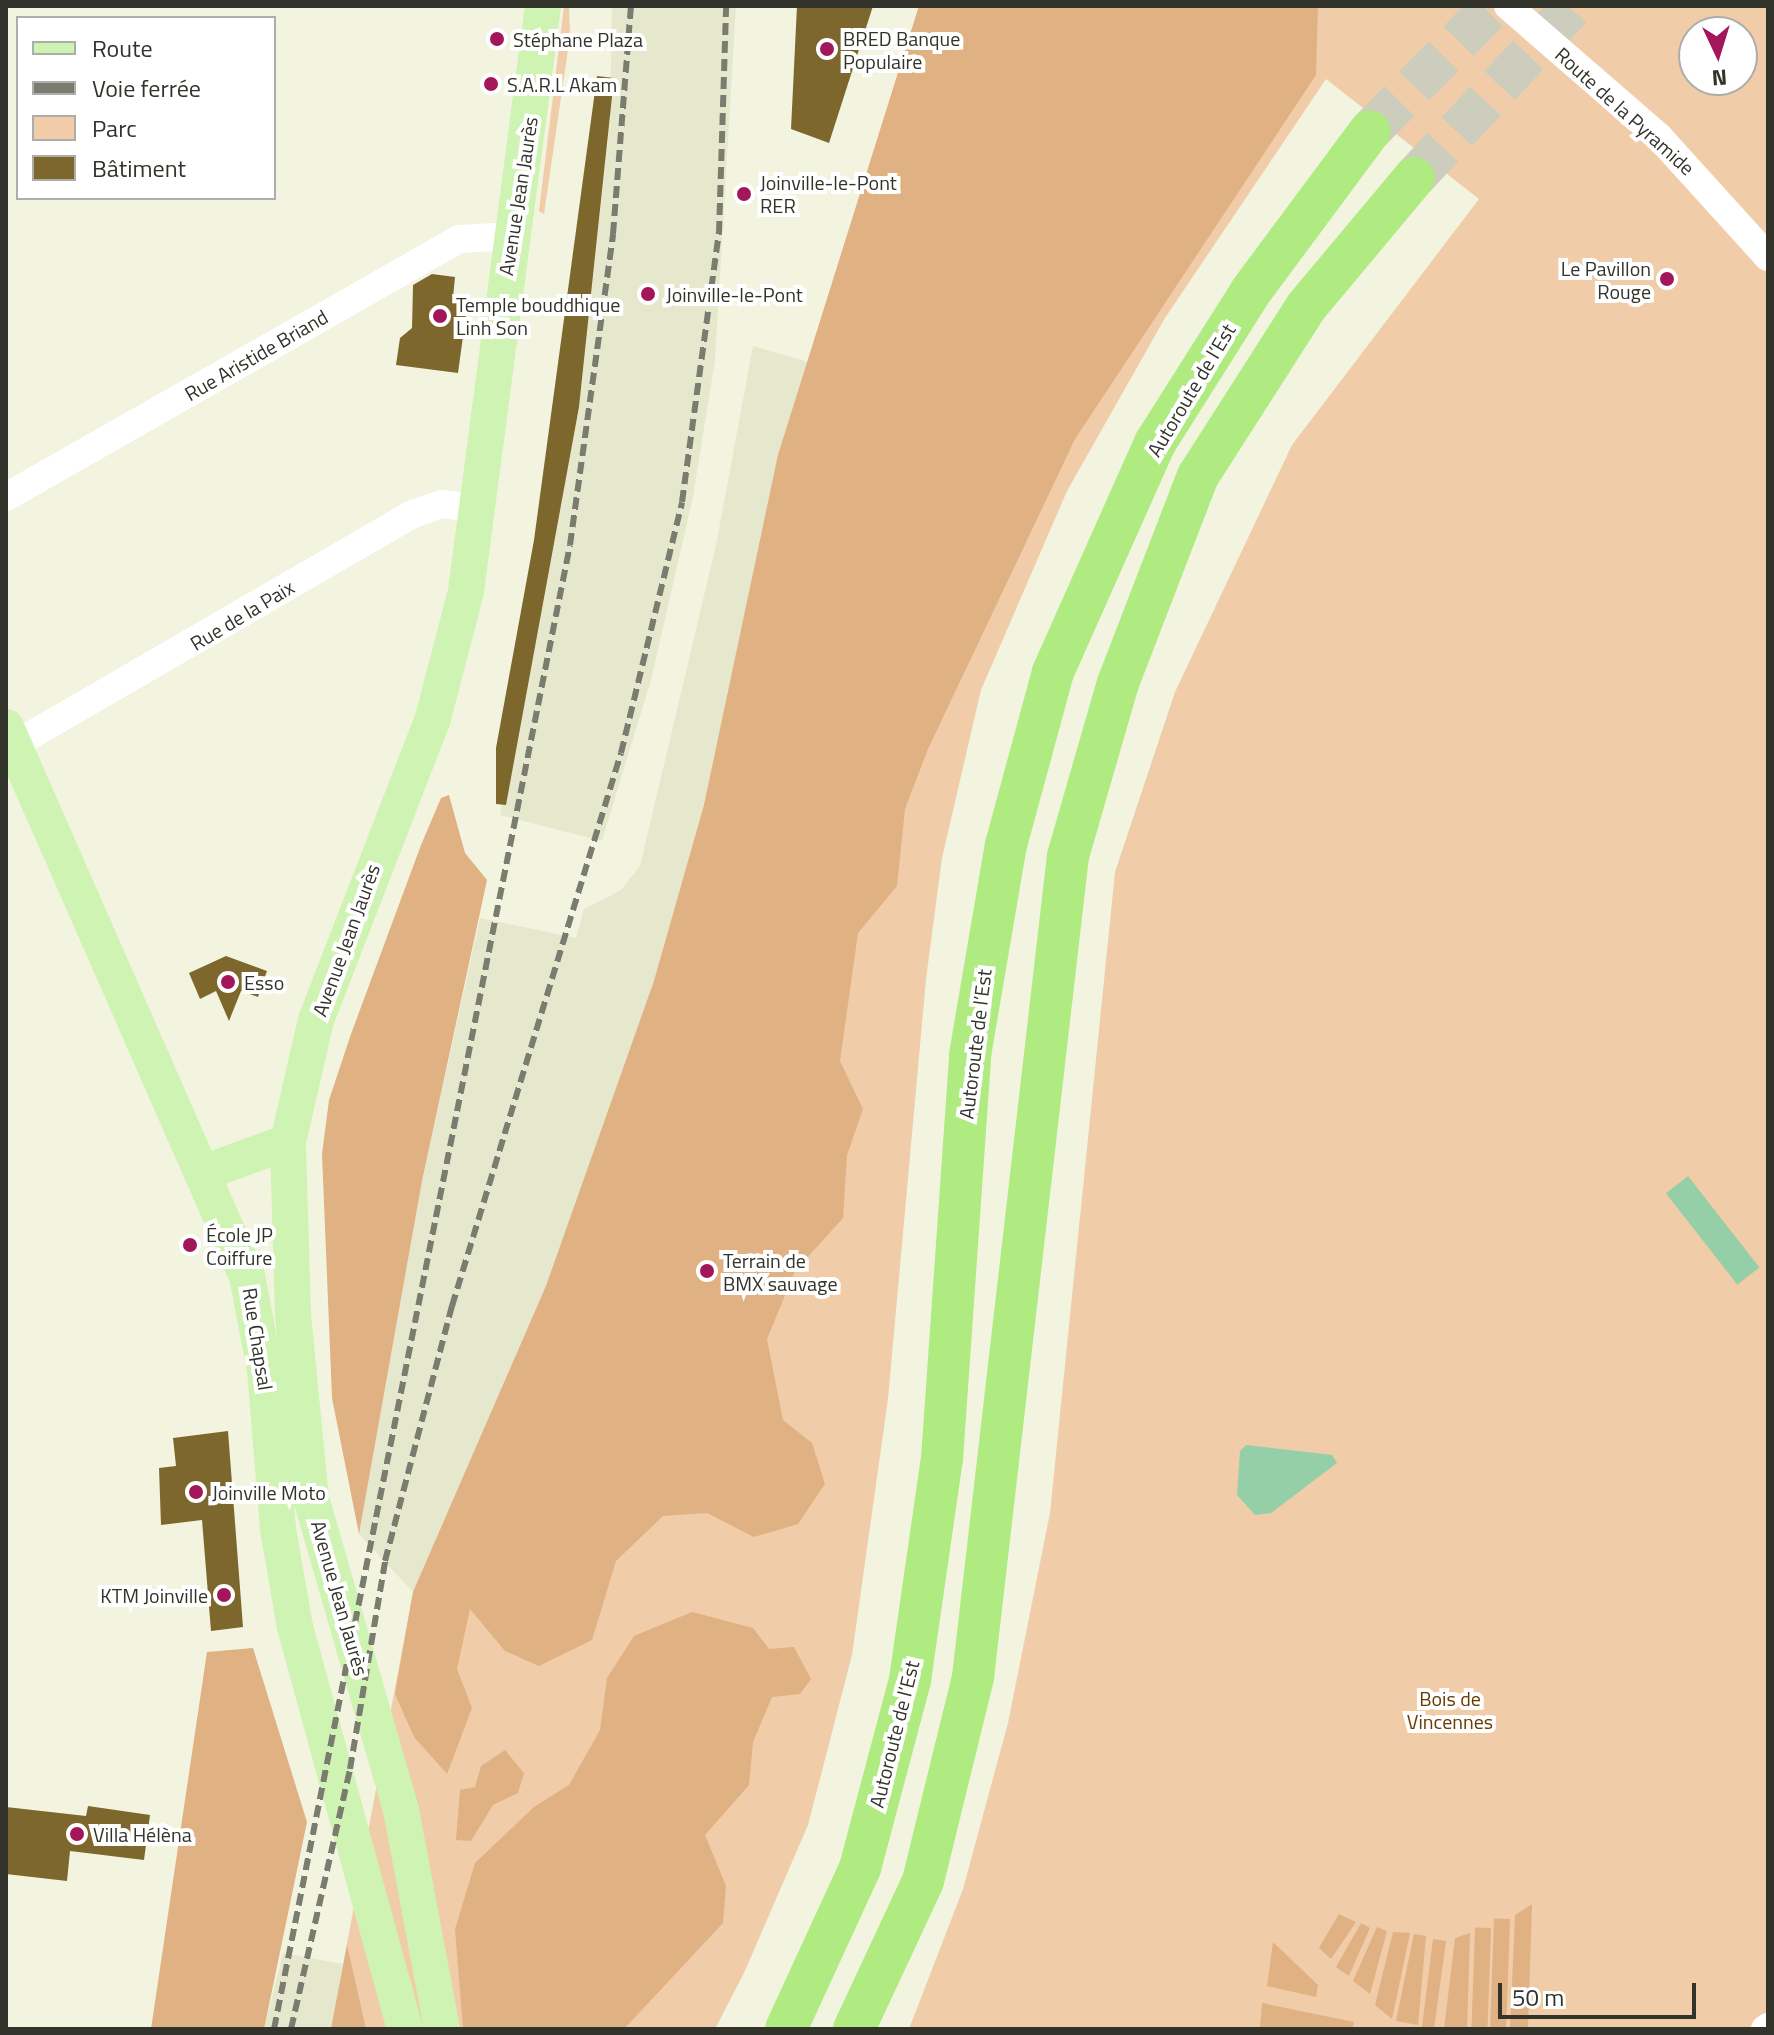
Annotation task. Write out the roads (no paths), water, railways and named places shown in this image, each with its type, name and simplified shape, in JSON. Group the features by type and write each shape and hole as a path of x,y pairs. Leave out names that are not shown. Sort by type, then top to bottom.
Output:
{"highway":[{"name":"Autoroute de l’Est","path":"786,2029 860,1868 910,1680 942,1459 970,1055 1006,845 1053,672 1155,443 1251,291 1370,131"},
{"path":"854,2029 923,1881 973,1677 1068,856 1118,683 1198,476 1306,307 1414,178"}],"main road":[{"name":"Avenue Jean Jaurès","path":"442,2029 415,1876 311,1499 293,1315 288,1142 316,1020 433,718 466,591 543,6"},
{"name":"Rue Chapsal","path":"10,736 206,1172 251,1292 295,1627 405,2029"},
{"path":"206,1172 288,1142"}],"street":[{"name":"Route de la Pyramide","path":"1508,6 1659,137 1768,257"},
{"name":"Rue Aristide Briand","path":"6,497 459,239 512,236"},
{"name":"Rue de la Paix","path":"10,736 410,515 442,504 476,508"}],"tunnel":[{"path":"1370,131 1493,6"},
{"path":"1414,178 1573,6"}],"railway":[{"path":"274,2029 570,545 613,234 631,6"},
{"path":"291,2029 350,1769 385,1561 452,1306 621,753 682,502 719,233 726,6"}],"place":[{"name":"Stéphane Plaza","path":"497,39"},
{"name":"BRED Banque Populaire","path":"827,49"},
{"name":"S.A.R.L Akam","path":"491,84"},
{"name":"Joinville-le-Pont RER","path":"744,194"},
{"name":"Le Pavillon Rouge","path":"1667,279"},
{"name":"Joinville-le-Pont","path":"648,294"},
{"name":"Temple bouddhique Linh Son","path":"440,316"},
{"name":"Esso","path":"228,982"},
{"name":"École JP Coiffure","path":"190,1245"},
{"name":"Terrain de BMX sauvage","path":"707,1271"},
{"name":"Joinville Moto","path":"196,1492"},
{"name":"KTM Joinville","path":"224,1595"},
{"name":"Villa Hélèna","path":"77,1834"}],"park label":[{"name":"Bois de Vincennes","path":"1450,1710"}]}
